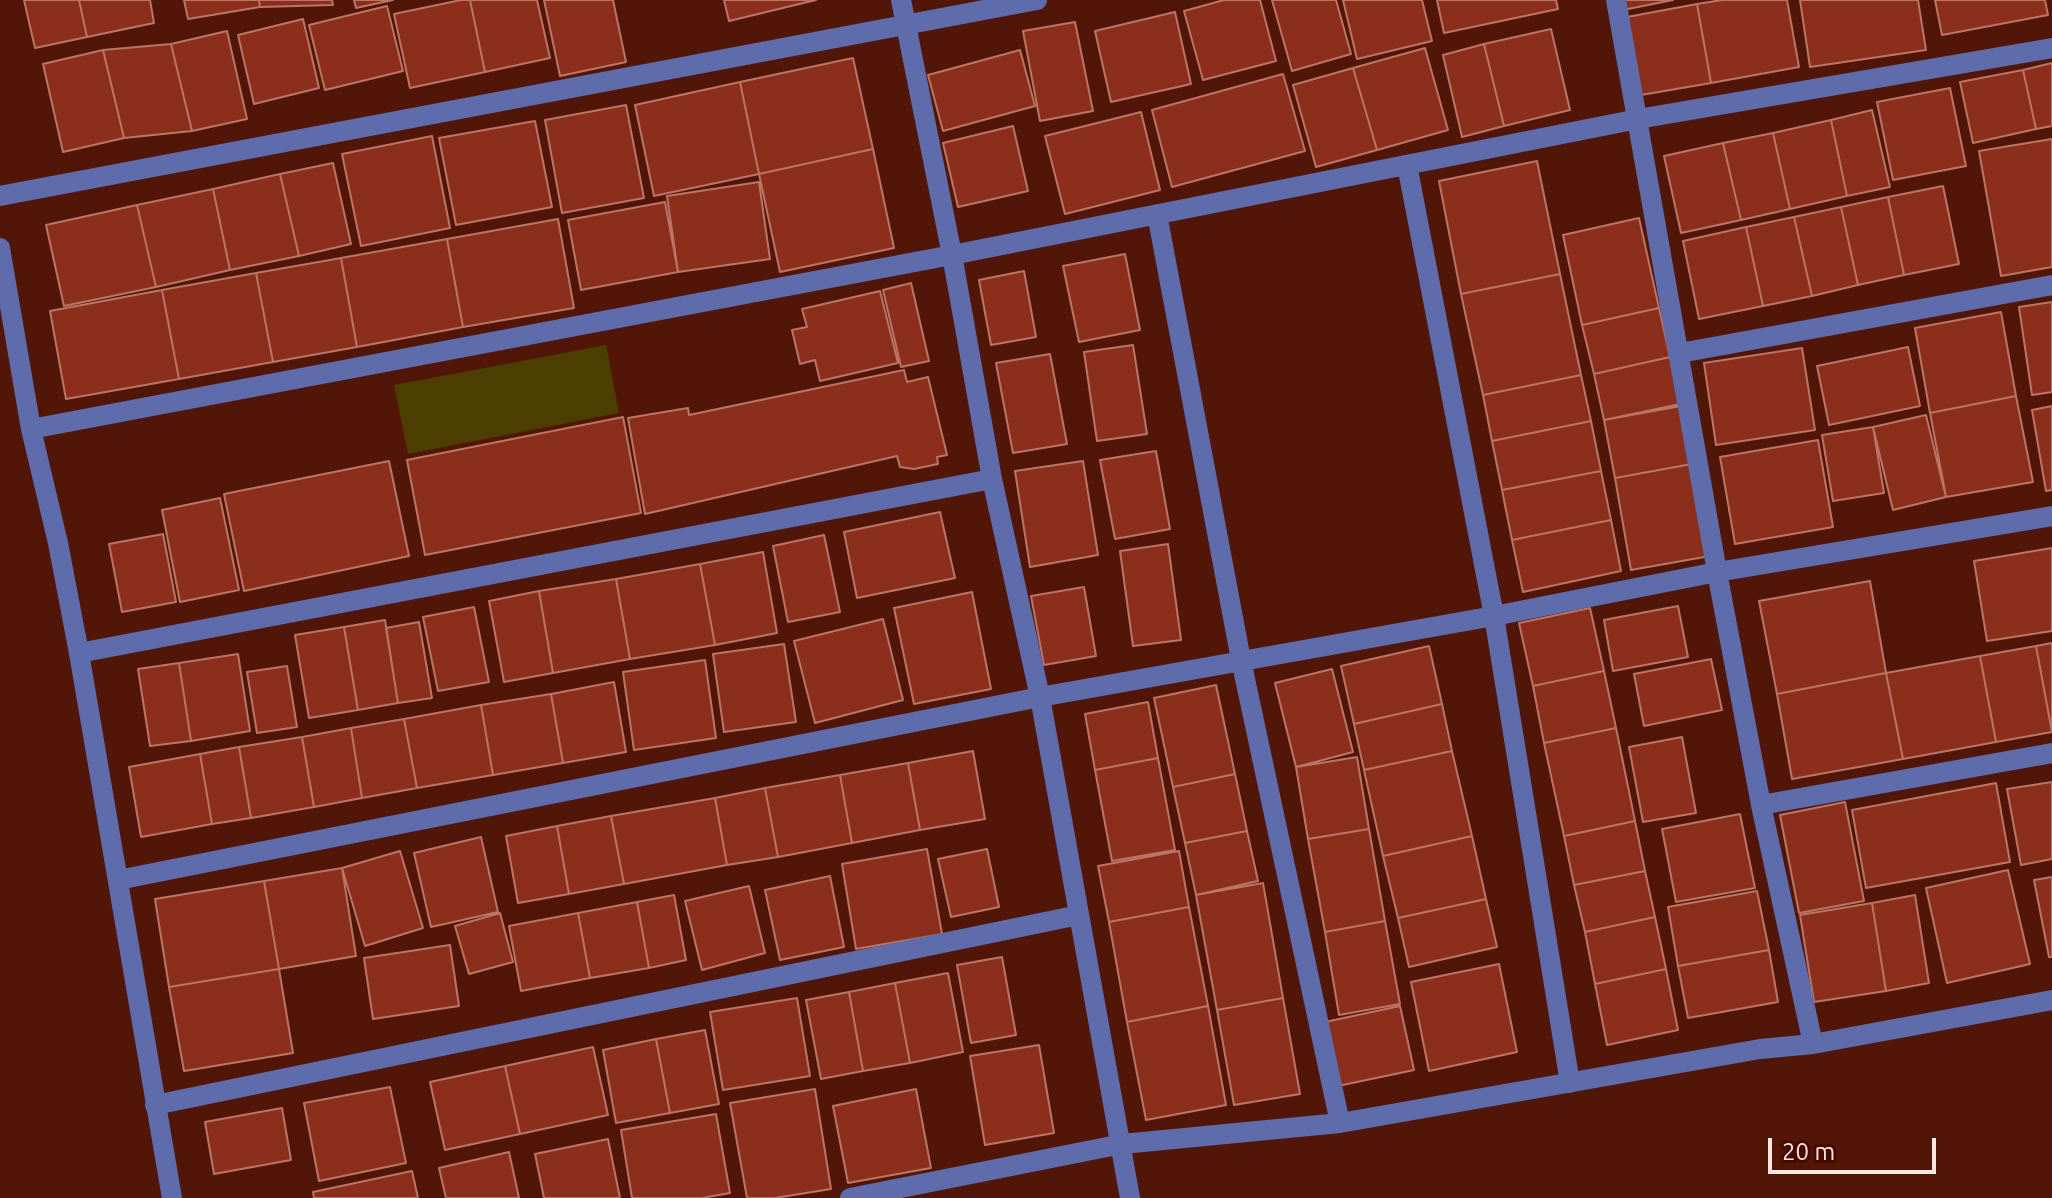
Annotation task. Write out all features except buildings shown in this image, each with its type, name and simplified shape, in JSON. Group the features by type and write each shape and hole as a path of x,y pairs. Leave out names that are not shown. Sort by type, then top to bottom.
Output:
{"street":[{"path":"901,0 952,255 992,479 1040,697 1130,1198"},
{"path":"0,196 1037,0"},
{"path":"1616,0 1717,572 1761,805 1813,1044"},
{"path":"31,429 952,255 1638,119 2052,48"},
{"path":"1407,165 1494,616 1570,1083"},
{"path":"1157,214 1241,660 1340,1123"},
{"path":"0,248 31,429 58,543 79,653 172,1198"},
{"path":"1680,353 2052,285"},
{"path":"79,653 992,479"},
{"path":"118,880 1040,697 1494,616 1717,572 2052,516"},
{"path":"1761,805 2052,753"},
{"path":"155,1105 1079,915"},
{"path":"850,1198 1122,1144 1340,1123 1760,1049 1813,1044 2052,1000"}],"shaded area":[{"path":"606,345 619,413 408,454 394,385"}]}
